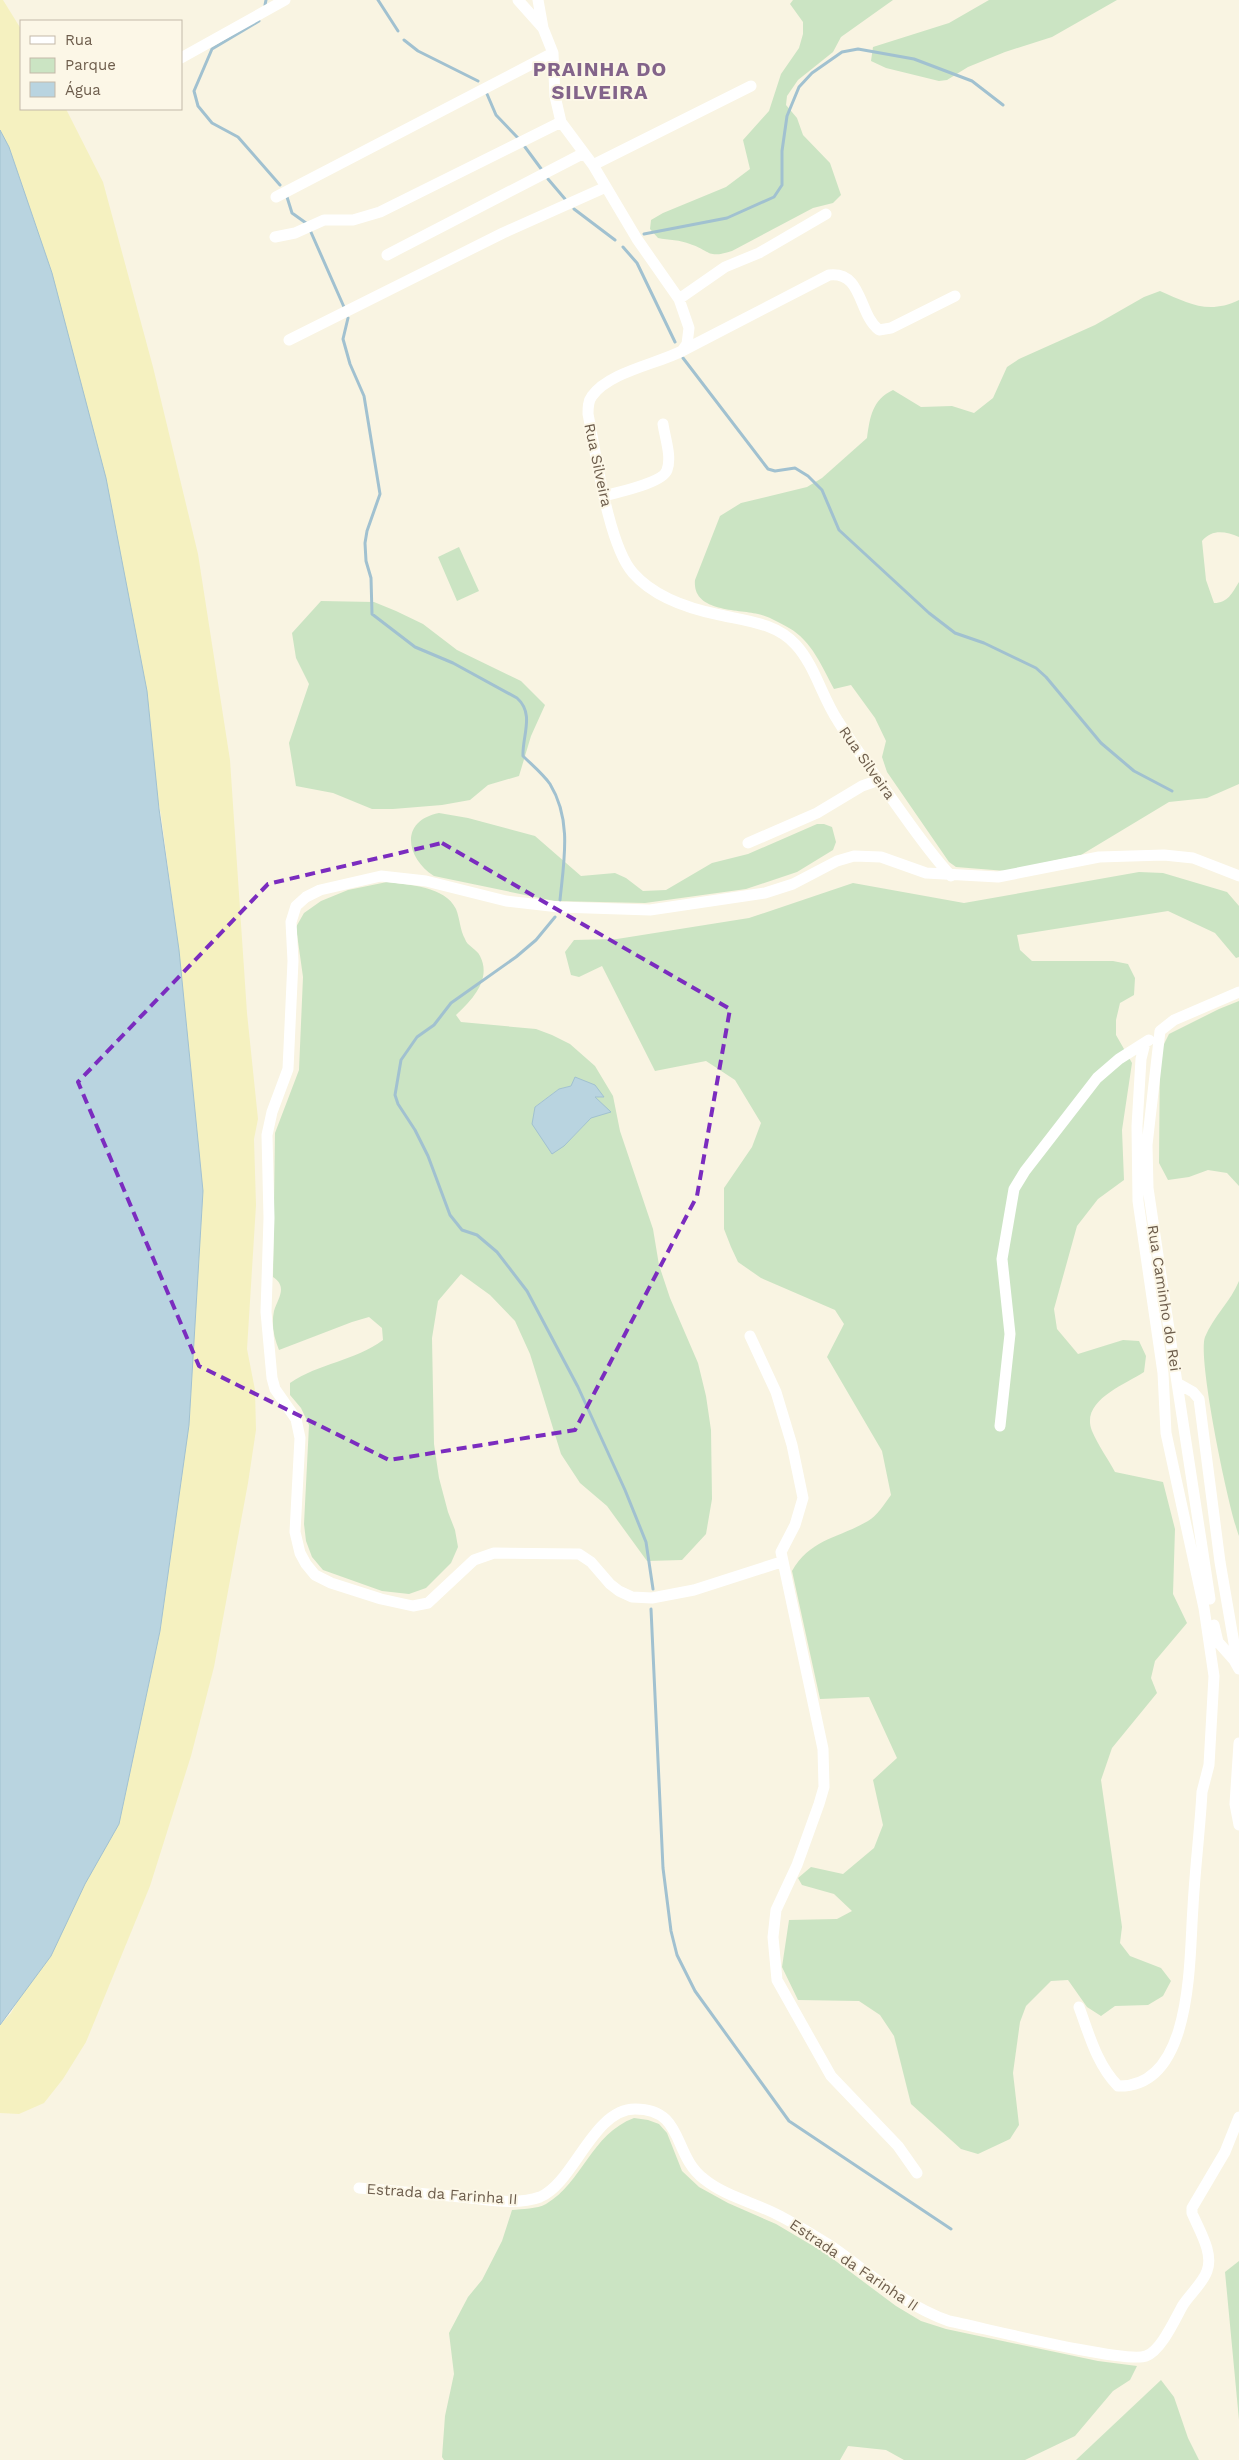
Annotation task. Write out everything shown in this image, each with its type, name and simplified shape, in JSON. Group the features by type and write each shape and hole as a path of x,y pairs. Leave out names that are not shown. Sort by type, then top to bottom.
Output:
{"street":[{"path":"182,57 285,0"},
{"path":"518,0 543,28"},
{"path":"538,0 543,28 553,53 555,96 561,122 593,165 637,239 679,299 689,328 687,344 682,351"},
{"path":"276,196 553,53"},
{"path":"593,165 751,86"},
{"path":"275,237 295,233 324,220 352,220 373,215 561,122"},
{"path":"387,255 584,153"},
{"path":"289,340 503,233 606,187"},
{"path":"679,299 725,266 759,253 826,214"},
{"path":"682,351 829,276 838,274 847,277 858,291 871,324 879,330 891,328 954,296"},
{"name":"Rua Silveira","path":"682,351 614,379 599,389 589,401 588,414 604,496 617,545 632,573 671,600 711,613 773,628 794,642 810,665 837,720 926,849 951,876"},
{"path":"604,496 660,479 667,472 669,462 663,424"},
{"path":"748,843 817,813 856,790 879,780"},
{"path":"781,1562 694,1590 652,1598 632,1597 619,1591 610,1584 591,1562 579,1554 494,1554 474,1560 428,1602 413,1606 381,1599 331,1583 311,1571 300,1553 295,1532 299,1430 291,1410 275,1389 272,1378 266,1312 269,1218 268,1135 272,1112 288,1069 292,917 296,906 312,894 381,876 426,880 506,900 559,907 650,910 765,893 793,884 837,861 854,856 881,858 926,873 951,876 998,877 1099,857 1164,855 1194,858 1239,876"},
{"path":"1000,1426 1010,1334 1002,1258 1014,1189 1025,1171 1096,1078 1119,1059 1145,1043 1174,1020 1239,992"},
{"name":"Rua Caminho do Rei","path":"1160,1031 1147,1145 1148,1188 1177,1383 1193,1392 1199,1399 1220,1562 1236,1664"},
{"path":"1079,2006 1100,2061 1108,2076 1118,2086 1131,2086 1147,2080 1156,2073 1179,2028 1189,1988 1202,1792 1209,1766 1214,1676 1204,1608 1166,1434 1164,1373 1138,1201 1137,1118 1141,1059 1145,1043"},
{"path":"750,1336 776,1392 794,1452 803,1498 795,1525 781,1552 781,1562 823,1749 824,1774 819,1804 797,1864 776,1910 773,1936 777,1980 831,2076 898,2146 917,2173"},
{"path":"1177,1383 1214,1626 1218,1642 1236,1664"},
{"path":"1239,1743 1235,1804 1239,1825"},
{"name":"Estrada da Farinha II","path":"359,2188 512,2201 536,2198 542,2196 560,2180 594,2135 613,2116 633,2109 651,2111 664,2117 674,2128 689,2166 704,2180 781,2216 830,2246 901,2298 925,2312 949,2320 1100,2352 1137,2357 1146,2356 1156,2351 1185,2302 1207,2272 1207,2248 1192,2214 1192,2208 1225,2152 1239,2117"}],"highlighted area":[{"path":"442,843 730,1009 697,1196 575,1430 389,1460 199,1366 78,1082 268,884"}],"green space":[{"path":"793,0 893,0 841,37 833,52 798,80 787,96 786,105 797,118 803,135 830,163 841,195 833,203 813,208 732,251 724,253 713,254 686,243 658,238 650,229 651,220 663,213 726,187 750,169 743,140 769,111 781,74 799,48 803,34 803,22 790,4"},
{"path":"989,0 1117,0 1052,37 1005,52 968,67 947,80 939,81 886,68 871,61 873,47 949,23"},
{"path":"1160,291 1198,306 1218,307 1239,300 1239,537 1219,532 1210,534 1202,541 1206,580 1214,603 1219,603 1226,599 1239,582 1239,784 1207,798 1169,802 1081,855 1006,871 956,867 949,862 887,772 882,757 886,741 875,718 851,685 834,689 816,655 797,633 762,615 708,604 700,598 696,590 695,580 720,516 741,503 807,487 822,478 867,438 873,410 886,394 893,390 921,407 952,406 974,413 993,398 1007,367 1019,359 1095,325 1144,297"},
{"path":"459,547 479,591 457,601 438,557"},
{"path":"321,601 374,602 423,624 457,650 521,681 545,705 531,736 519,776 488,785 470,800 442,805 393,809 372,809 333,793 296,786 289,743 309,684 296,658 292,633"},
{"path":"439,813 468,818 535,836 581,876 615,873 626,878 643,891 666,890 712,863 748,854 817,824 832,827 836,842 833,850 797,872 746,889 645,903 554,901 434,876 417,860 411,841 412,832 417,824 426,817"},
{"path":"1139,872 1163,873 1227,892 1239,906 1239,957 1236,958 1215,933 1168,911 1017,935 1020,950 1032,961 1113,961 1128,964 1135,978 1134,995 1120,1003 1116,1020 1116,1035 1132,1063 1122,1130 1124,1180 1098,1199 1077,1226 1054,1309 1057,1329 1078,1354 1123,1340 1139,1341 1146,1356 1144,1372 1106,1395 1092,1411 1090,1420 1094,1436 1115,1472 1163,1482 1175,1529 1173,1594 1187,1623 1155,1661 1151,1678 1157,1693 1112,1748 1101,1780 1122,1927 1120,1943 1130,1956 1161,1968 1171,1981 1163,1996 1148,2005 1115,2006 1101,2016 1087,2007 1068,1980 1051,1981 1026,2006 1020,2022 1013,2073 1019,2125 1010,2139 978,2154 961,2149 911,2104 894,2036 880,2015 859,2001 798,2000 782,1967 789,1920 837,1919 852,1911 834,1894 802,1885 798,1878 811,1867 843,1874 874,1848 883,1825 873,1780 897,1758 869,1697 820,1699 792,1571 799,1560 816,1546 871,1519 891,1495 882,1451 827,1357 844,1324 835,1310 761,1278 738,1262 731,1247 724,1229 724,1188 752,1147 761,1123 735,1080 706,1061 655,1071 602,966 579,977 571,975 565,952 574,940 617,939 749,918 853,883 964,903"},
{"path":"387,882 426,888 451,901 456,909 466,941 480,956 484,973 479,989 456,1015 461,1022 536,1029 552,1035 570,1044 595,1066 613,1096 620,1131 653,1229 659,1265 670,1298 698,1363 706,1396 711,1430 712,1499 706,1534 682,1560 647,1561 607,1506 580,1483 561,1454 530,1354 515,1321 490,1295 461,1274 438,1301 432,1338 434,1444 439,1478 455,1530 458,1547 451,1563 426,1588 409,1594 382,1591 323,1570 312,1557 306,1541 304,1524 309,1425 301,1408 290,1395 290,1383 301,1376 372,1347 383,1340 382,1328 369,1317 279,1350 273,1326 274,1311 281,1293 278,1281 273,1277 275,1133 299,1070 303,977 296,927 304,913 321,901 348,890","holes":["571,1086 603,1096 595,1096 591,1118 564,1146 535,1107 559,1089"]},
{"path":"1239,1001 1239,1186 1227,1173 1208,1170 1189,1177 1168,1180 1159,1163 1160,1052 1169,1034"},
{"path":"1239,1281 1239,1536 1228,1497 1215,1435 1204,1351 1205,1337 1208,1330"},
{"path":"634,2118 659,2124 667,2133 682,2171 699,2187 728,2203 776,2224 825,2253 896,2306 921,2321 946,2329 1098,2361 1137,2366 1130,2380 1113,2391 1075,2436 1025,2460 904,2460 886,2450 848,2446 840,2460 444,2460 442,2457 445,2416 454,2374 449,2333 468,2297 482,2280 502,2241 512,2210 542,2206 559,2195 607,2135 619,2125"},
{"path":"1239,2261 1239,2420 1225,2272"},
{"path":"1161,2380 1174,2397 1188,2438 1199,2460 1076,2460"}],"sand":[{"path":"0,0 3,0 20,27 20,110 67,110 103,182 153,367 198,554 230,760 247,1013 258,1119 254,1139 256,1205 247,1349 255,1390 256,1430 214,1667 191,1756 150,1886 86,2042 63,2079 44,2103 19,2114 0,2113 0,2025 11,2013 119,1824 160,1631 189,1425 203,1191 179,950 161,815 52,273 9,147 0,130"}],"water":[{"path":"0,130 9,147 52,273 106,478 147,691 159,809 179,950 203,1191 189,1425 160,1631 119,1824 85,1884 51,1956 0,2025"},
{"path":"575,1077 595,1085 604,1097 595,1097 611,1112 591,1118 564,1146 552,1154 532,1124 535,1107 559,1089 571,1086"}],"waterway":[{"path":"265,5 266,0"},
{"path":"378,0 398,31"},
{"path":"259,21 212,49 194,91 198,106 212,123 238,137 280,185"},
{"path":"404,40 418,51 478,81"},
{"path":"644,234 727,218 774,197 782,185 782,151 787,116 799,87 812,73 842,52 858,49 914,59 972,81 1003,105"},
{"path":"487,94 496,115 518,138"},
{"path":"525,147 542,170"},
{"path":"548,179 565,199"},
{"path":"287,197 292,213 306,223"},
{"path":"574,209 615,240"},
{"path":"310,230 344,307"},
{"path":"623,247 637,263 675,342"},
{"path":"348,318 343,339 350,364 364,396 380,494 367,531 365,543 366,561 371,578 372,614 415,647 453,663 517,698 522,704 527,718 523,756 550,784 557,798 564,826 565,840 560,900"},
{"path":"683,358 768,469 775,471 795,468 808,476 822,490 839,530 929,613 955,633 984,643 1036,668 1046,677 1101,743 1134,771 1172,791"},
{"path":"555,917 536,940 516,957 451,1003 434,1025 417,1037 401,1060 395,1095 398,1104 415,1130 428,1156 450,1215 462,1230 477,1235 497,1252 527,1291 578,1387 625,1490 646,1542 653,1589"},
{"path":"651,1609 663,1868 671,1931 677,1955 695,1991 789,2121 951,2229"}],"district":[{"name":"PRAINHA DO SILVEIRA","path":"600,80"}]}
